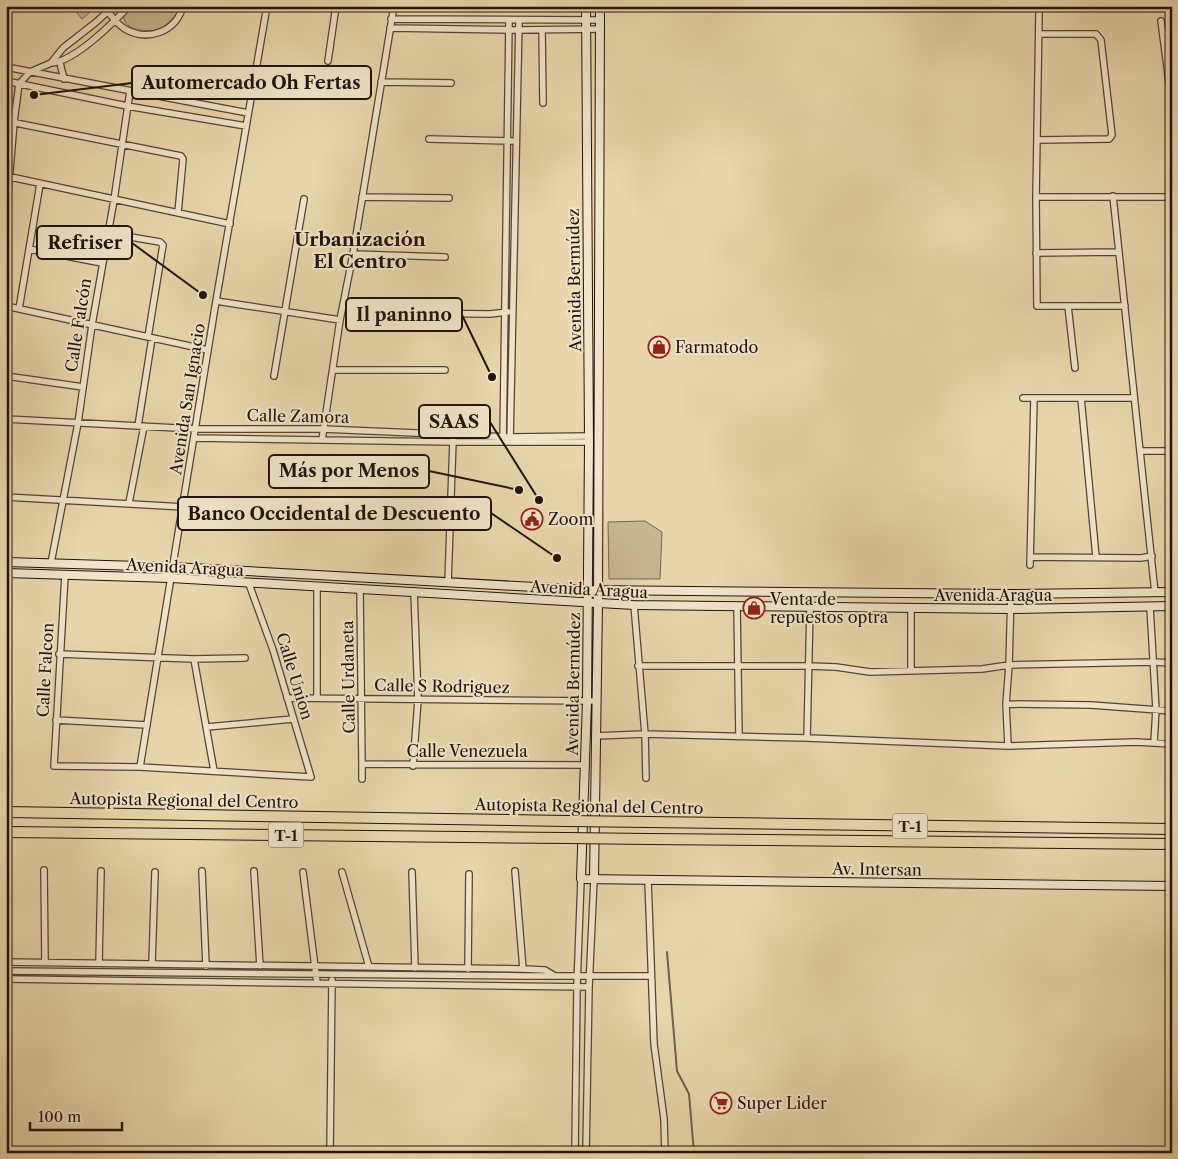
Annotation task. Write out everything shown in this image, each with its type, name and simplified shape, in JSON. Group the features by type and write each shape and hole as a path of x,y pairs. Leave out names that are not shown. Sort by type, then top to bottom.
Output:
{"highway":[{"name":"Autopista Regional del Centro","path":"6,812 1172,829"},
{"name":"Autopista Regional del Centro","path":"6,832 1172,844"}],"street":[{"path":"51,63 63,48 114,6"},
{"path":"6,218 8,177 19,84 30,72 51,63 60,63 70,57 116,20 130,6"},
{"path":"108,12 129,31 143,35 152,35 166,30 174,23 181,14 183,6"},
{"name":"Avenida San Ignacio","path":"140,767 184,507 216,301 267,6"},
{"path":"328,61 336,6"},
{"path":"322,440 340,320 353,254 394,6"},
{"name":"Avenida Bermúdez","path":"575,1153 577,976 588,701 589,439 586,6"},
{"name":"Avenida Bermúdez","path":"586,1153 589,975 594,879 598,604 600,6"},
{"path":"1039,13 1036,197 1037,306 1125,306"},
{"path":"391,20 519,21 586,25"},
{"path":"503,439 509,140 509,21"},
{"path":"510,439 519,21"},
{"path":"1161,21 1172,105"},
{"path":"390,28 542,30 600,24"},
{"path":"542,30 543,103"},
{"path":"1163,34 1172,33"},
{"path":"1037,140 1109,139 1112,135 1101,40 1096,34 1039,34"},
{"path":"60,63 64,78"},
{"path":"6,67 248,113"},
{"path":"6,81 127,106 246,126"},
{"path":"381,82 451,83"},
{"name":"Calle Falcón","path":"51,563 78,423 130,91"},
{"path":"6,121 181,156 183,159 178,213"},
{"path":"429,139 516,141"},
{"path":"8,177 230,224"},
{"path":"18,309 40,184"},
{"path":"1112,196 1155,592"},
{"path":"362,197 449,198"},
{"path":"1036,197 1172,197"},
{"path":"274,376 304,199"},
{"path":"107,233 160,242 163,245 150,338 141,426 129,503"},
{"path":"28,249 102,263"},
{"path":"1036,253 1119,252"},
{"path":"353,254 445,257"},
{"path":"216,301 340,320"},
{"path":"6,306 208,350"},
{"path":"1068,306 1075,368"},
{"path":"588,308 600,309"},
{"path":"399,313 490,314 513,312"},
{"path":"334,370 446,370"},
{"path":"6,376 83,387"},
{"path":"1022,398 1134,398"},
{"path":"1030,565 1034,398"},
{"path":"1081,398 1096,557"},
{"name":"Calle Zamora","path":"6,419 196,429 323,429 453,434 503,439"},
{"path":"448,582 453,434"},
{"name":"Calle Zamora","path":"195,438 453,442 503,439 589,439"},
{"path":"1140,451 1172,451"},
{"path":"6,497 184,507"},
{"path":"1030,557 1141,558 1152,556"},
{"name":"Avenida Aragua","path":"6,562 173,567 588,590 1011,594 1172,592"},
{"name":"Avenida Aragua","path":"6,573 171,578 249,584 414,591 588,604 1011,609 1172,606"},
{"name":"Calle Falcon","path":"65,576 54,766 140,767"},
{"name":"Calle Union","path":"214,771 311,777 273,650 249,584"},
{"path":"317,587 317,698"},
{"name":"Calle Urdaneta","path":"360,589 363,699 362,764"},
{"path":"413,766 418,700 414,591"},
{"path":"1008,746 1006,704 1011,594"},
{"path":"634,605 646,778"},
{"path":"737,606 739,736"},
{"path":"807,738 810,607"},
{"path":"1150,607 1156,709 1154,743"},
{"path":"911,608 911,670"},
{"path":"59,654 194,659 246,658"},
{"path":"140,767 214,771 194,659"},
{"path":"638,666 808,666 836,667 870,672 982,669 1009,665 1172,663"},
{"name":"Calle S Rodriguez","path":"287,698 596,702"},
{"path":"1006,704 1091,705 1172,711"},
{"path":"207,727 293,719"},
{"path":"56,720 147,725"},
{"path":"595,736 644,734 739,736 1008,746 1136,742 1172,744"},
{"path":"362,764 362,779"},
{"name":"Calle Venezuela","path":"362,764 413,766 586,765"},
{"path":"44,870 45,962"},
{"path":"99,963 102,871"},
{"path":"202,871 206,972"},
{"path":"254,871 260,966"},
{"path":"514,871 520,917 523,968"},
{"path":"152,964 155,872"},
{"path":"303,872 317,983"},
{"path":"342,872 369,967"},
{"path":"412,872 415,968"},
{"path":"468,976 469,874"},
{"name":"Av. Intersan","path":"582,879 1172,886"},
{"path":"648,880 654,1044 664,1119 665,1153"},
{"path":"6,962 523,968 545,970 555,976"},
{"path":"330,1153 332,967"},
{"path":"6,971 651,976"},
{"path":"6,979 589,986"}],"shaded area":[{"path":"71,6 97,6 82,19"},
{"path":"133,6 181,6 166,25 159,29 143,31 132,28 125,21 124,16"},
{"path":"645,521 662,532 660,579 609,579 608,522"}],"waterway":[{"path":"667,952 677,1071 689,1094 694,1153"}],"place":[{"name":"Automercado Oh Fertas","path":"34,95"},
{"name":"Refriser","path":"203,295"},
{"name":"Farmatodo","path":"659,347"},
{"name":"Il paninno","path":"492,377"},
{"name":"Más por Menos","path":"519,490"},
{"name":"SAAS","path":"539,500"},
{"name":"Zoom","path":"532,519"},
{"name":"Banco Occidental de Descuento","path":"557,558"},
{"name":"Venta de repuestos optra","path":"754,608"},
{"name":"Super Lider","path":"721,1103"}],"district":[{"name":"Urbanización El Centro","path":"360,250"}]}
